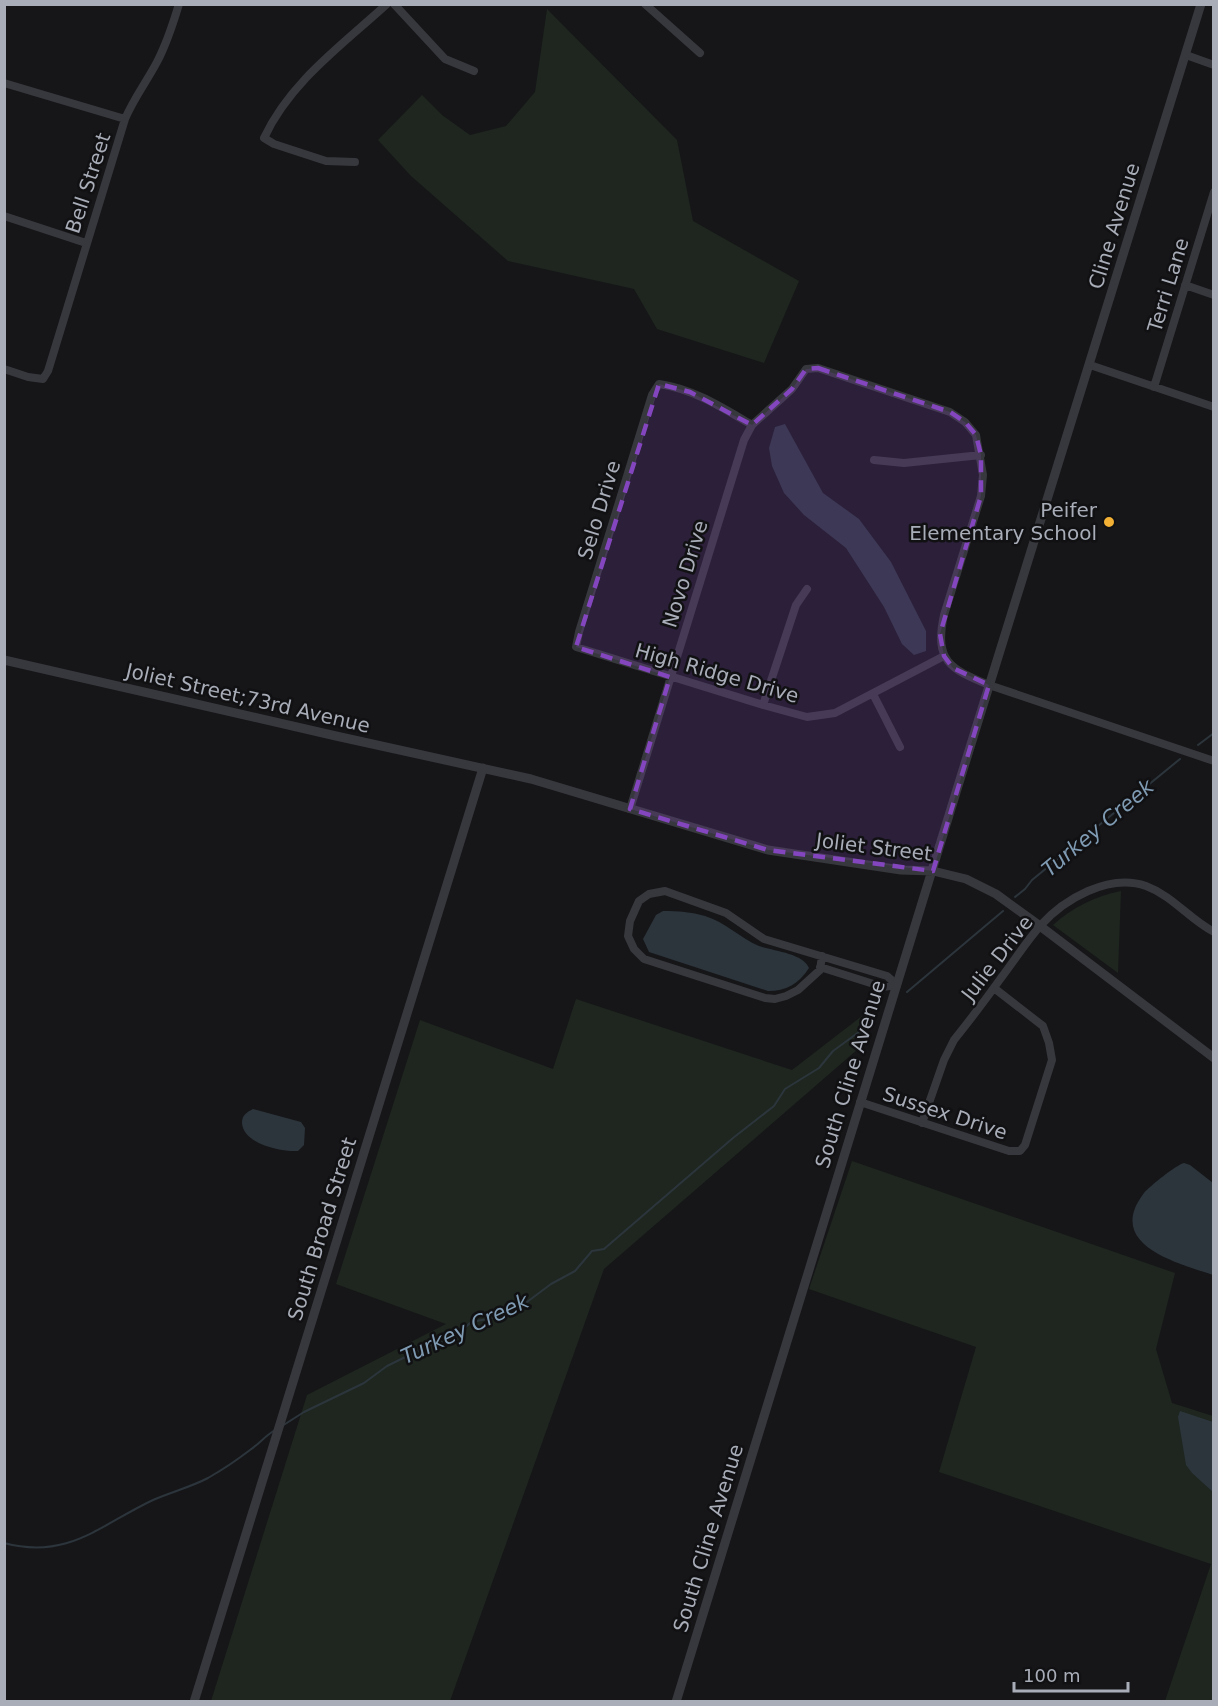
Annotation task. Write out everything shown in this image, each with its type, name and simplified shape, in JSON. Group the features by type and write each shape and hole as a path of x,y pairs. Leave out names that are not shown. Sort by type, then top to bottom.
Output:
{"street":[{"name":"Bell Street","path":"4,369 43,379 48,371 125,119 132,101 156,64 166,43 179,4"},
{"path":"355,162 326,161 274,144 264,138 271,124 302,80 387,4"},
{"path":"394,4 445,59 474,71"},
{"path":"645,4 700,53"},
{"name":"Cline Avenue","path":"1061,457 1201,4"},
{"path":"1186,55 1214,65"},
{"path":"4,83 125,119"},
{"name":"Terri Lane","path":"1154,387 1214,192"},
{"path":"4,216 86,243"},
{"path":"1185,285 1214,295"},
{"path":"1090,365 1214,407"},
{"name":"Novo Drive","path":"630,809 744,440 752,426 792,390 806,369 818,369 950,412 965,422 976,435 981,455"},
{"name":"Selo Drive","path":"576,647 652,396 659,384 690,392 716,404 752,426"},
{"path":"874,460 904,463 981,455 983,475 981,496 940,634 944,656 953,668 989,686 1214,761"},
{"name":"South Cline Avenue","path":"676,1701 1061,457"},
{"path":"763,705 796,605 807,589"},
{"name":"High Ridge Drive","path":"576,647 807,717 835,713 944,656"},
{"name":"Joliet Street;73rd Avenue","path":"4,660 483,768"},
{"path":"873,694 900,747"},
{"name":"Joliet Street","path":"483,768 531,779 768,850 901,870 933,871 966,879 982,886 1040,926 1214,1058"},
{"name":"South Broad Street","path":"194,1701 483,768"},
{"name":"Julie Drive","path":"922,1123 944,1060 954,1040 1040,926 1066,903 1114,883 1144,885 1166,896 1205,928 1214,932"},
{"path":"822,956 819,970 798,990 775,999 765,998 644,959 634,949 628,936 630,921 639,901 649,894 665,891 726,913 764,939 822,956 887,976 897,985"},
{"path":"820,967 883,987 897,985"},
{"name":"Sussex Drive","path":"860,1102 1009,1152 1020,1151 1025,1145 1052,1060 1043,1026 994,988"}],"highlighted area":[{"path":"818,368 950,412 965,422 976,435 981,455 981,496 940,634 944,656 953,668 989,685 933,871 768,850 630,809 670,677 576,647 659,384 690,392 752,425 792,389 806,369"}],"shaded area":[{"path":"547,9 677,140 693,221 799,281 764,363 657,329 634,289 508,261 411,176 378,140 422,95 442,115 470,135 506,126 535,92"},
{"path":"785,424 823,493 859,519 891,562 926,631 926,651 914,655 902,644 884,607 846,548 804,515 784,493 772,466 769,448 775,427"},
{"path":"1121,891 1118,973 1053,925 1084,903"},
{"path":"663,911 690,913 712,919 759,946 801,959 809,968 792,986 768,991 649,952 643,939 656,915"},
{"path":"576,999 792,1070 871,1009 858,1049 604,1269 450,1701 211,1701 307,1395 446,1324 336,1284 420,1020 553,1069"},
{"path":"253,1109 301,1122 305,1128 304,1145 298,1151 291,1151 256,1141 244,1130 242,1123 245,1114"},
{"path":"852,1161 1175,1273 1156,1349 1172,1403 1213,1416 1213,1701 1165,1701 1211,1564 939,1472 976,1347 809,1289"},
{"path":"1184,1163 1213,1183 1213,1275 1150,1249 1139,1239 1133,1226 1134,1211 1144,1193 1163,1176"},
{"path":"1180,1411 1213,1422 1213,1492 1186,1465 1178,1417"}],"waterway":[{"name":"Turkey Creek","path":"1198,745 1214,733"},
{"name":"Turkey Creek","path":"1015,897 1032,880 1180,759"},
{"name":"Turkey Creek","path":"907,992 1003,911"},
{"name":"Turkey Creek","path":"282,1426 304,1412 364,1383 387,1366 432,1344 451,1341 471,1322 493,1318 507,1307 527,1302 551,1284 575,1271 592,1251 604,1249 733,1138 774,1106 785,1089 819,1068 833,1051 874,1021"},
{"name":"Turkey Creek","path":"4,1543 27,1547 47,1547 83,1537 153,1500 208,1478 253,1448 275,1430"}],"place":[{"name":"Peifer Elementary School","path":"1109,522"}]}
